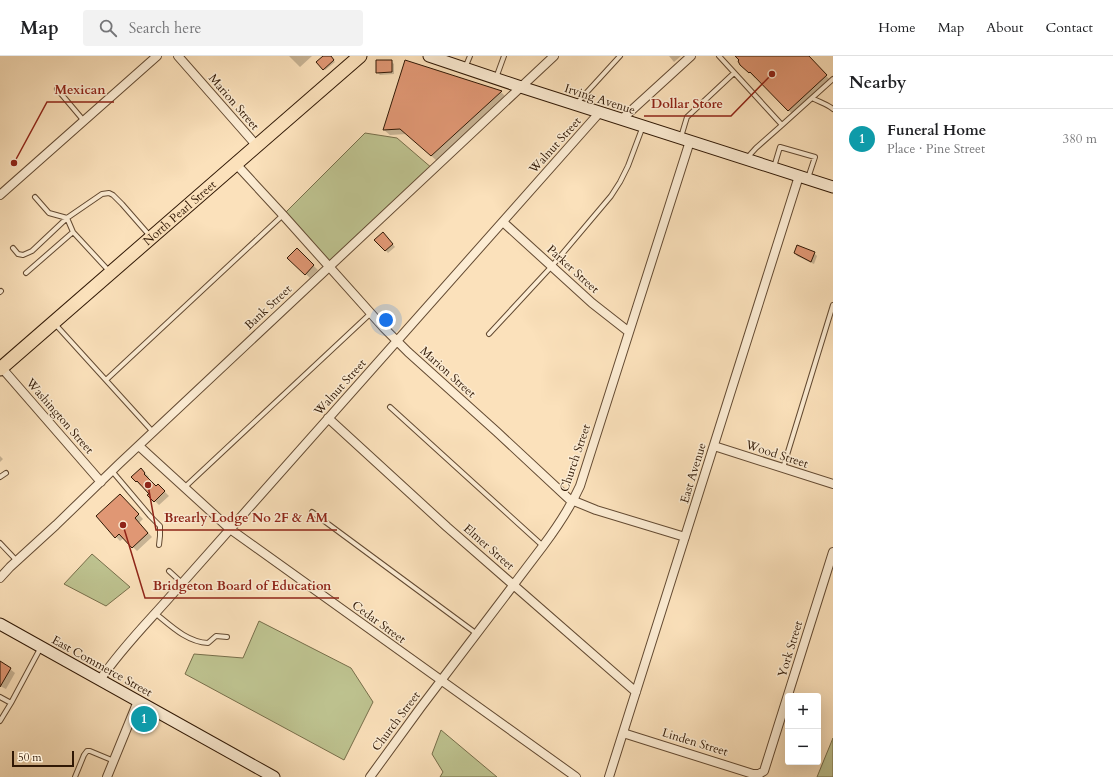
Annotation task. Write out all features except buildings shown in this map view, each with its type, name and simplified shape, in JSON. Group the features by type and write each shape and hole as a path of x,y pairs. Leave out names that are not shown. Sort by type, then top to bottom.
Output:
{"main road":[{"name":"North Pearl Street","path":"0,367 53,323 360,56"},
{"name":"Irving Avenue","path":"429,56 833,187"},
{"name":"East Commerce Street","path":"0,624 274,777"}],"street":[{"path":"0,195 157,56"},
{"name":"Marion Street","path":"178,56 257,146"},
{"name":"Bank Street","path":"0,578 329,266 554,56"},
{"path":"622,119 691,56"},
{"name":"Walnut Street","path":"100,680 111,665 182,583 600,112"},
{"name":"Church Street","path":"370,777 514,586 558,526 574,501 629,332 685,140"},
{"name":"Marion Street","path":"236,164 397,341 569,499 596,510 685,537"},
{"name":"East Avenue","path":"609,777 714,446 804,177"},
{"name":"Parker Street","path":"503,222 592,303 629,332"},
{"name":"Washington Street","path":"0,367 101,482"},
{"name":"Elmer Street","path":"328,418 447,527 636,692"},
{"name":"Cedar Street","path":"139,446 230,529 576,777"},
{"name":"Wood Street","path":"714,446 833,484"},
{"name":"York Street","path":"759,774 764,771 833,552"},
{"path":"107,777 138,701"},
{"name":"Linden Street","path":"623,733 746,770 753,774 759,774"}],"lane":[{"path":"465,68 470,56"},
{"path":"496,78 504,56"},
{"path":"575,104 620,56"},
{"path":"719,56 782,126"},
{"path":"685,140 687,117 734,73"},
{"path":"746,159 756,148 833,79"},
{"path":"57,89 84,121"},
{"path":"812,98 833,109"},
{"path":"489,334 552,266 611,196 628,166 643,126"},
{"path":"773,168 780,147 808,155 814,158 804,177"},
{"path":"13,248 18,254 23,255 32,251 67,218 102,194 109,193 122,204 151,238"},
{"path":"35,197 49,213 67,218"},
{"path":"106,380 283,215"},
{"path":"67,218 73,232 111,272"},
{"path":"26,273 73,232"},
{"path":"783,468 833,305"},
{"path":"185,487 370,312"},
{"path":"53,323 153,432"},
{"path":"390,407 543,546"},
{"path":"112,471 160,526 159,544"},
{"path":"0,477 6,472"},
{"path":"312,512 477,634"},
{"path":"0,543 17,561"},
{"path":"169,571 182,583"},
{"path":"155,614 180,634 200,643 208,643 216,636 227,637"},
{"path":"0,722 41,647"},
{"path":"0,696 11,703"},
{"path":"75,777 87,751 114,761"}],"green space":[{"path":"365,133 397,138 433,169 329,266 283,215"},
{"path":"92,554 130,587 106,606 64,584"},
{"path":"259,621 351,668 373,702 344,760 185,674 194,654 243,658"},
{"path":"441,730 497,777 440,777 443,772 432,754"},
{"path":"833,738 833,777 817,777"}],"place":[{"name":"Dollar Store","path":"772,74"},
{"name":"Mexican","path":"14,163"},
{"name":"Brearly Lodge No 2F & AM","path":"148,485"},
{"name":"Bridgeton Board of Education","path":"123,525"},
{"name":"Funeral Home","path":"144,719"}]}
